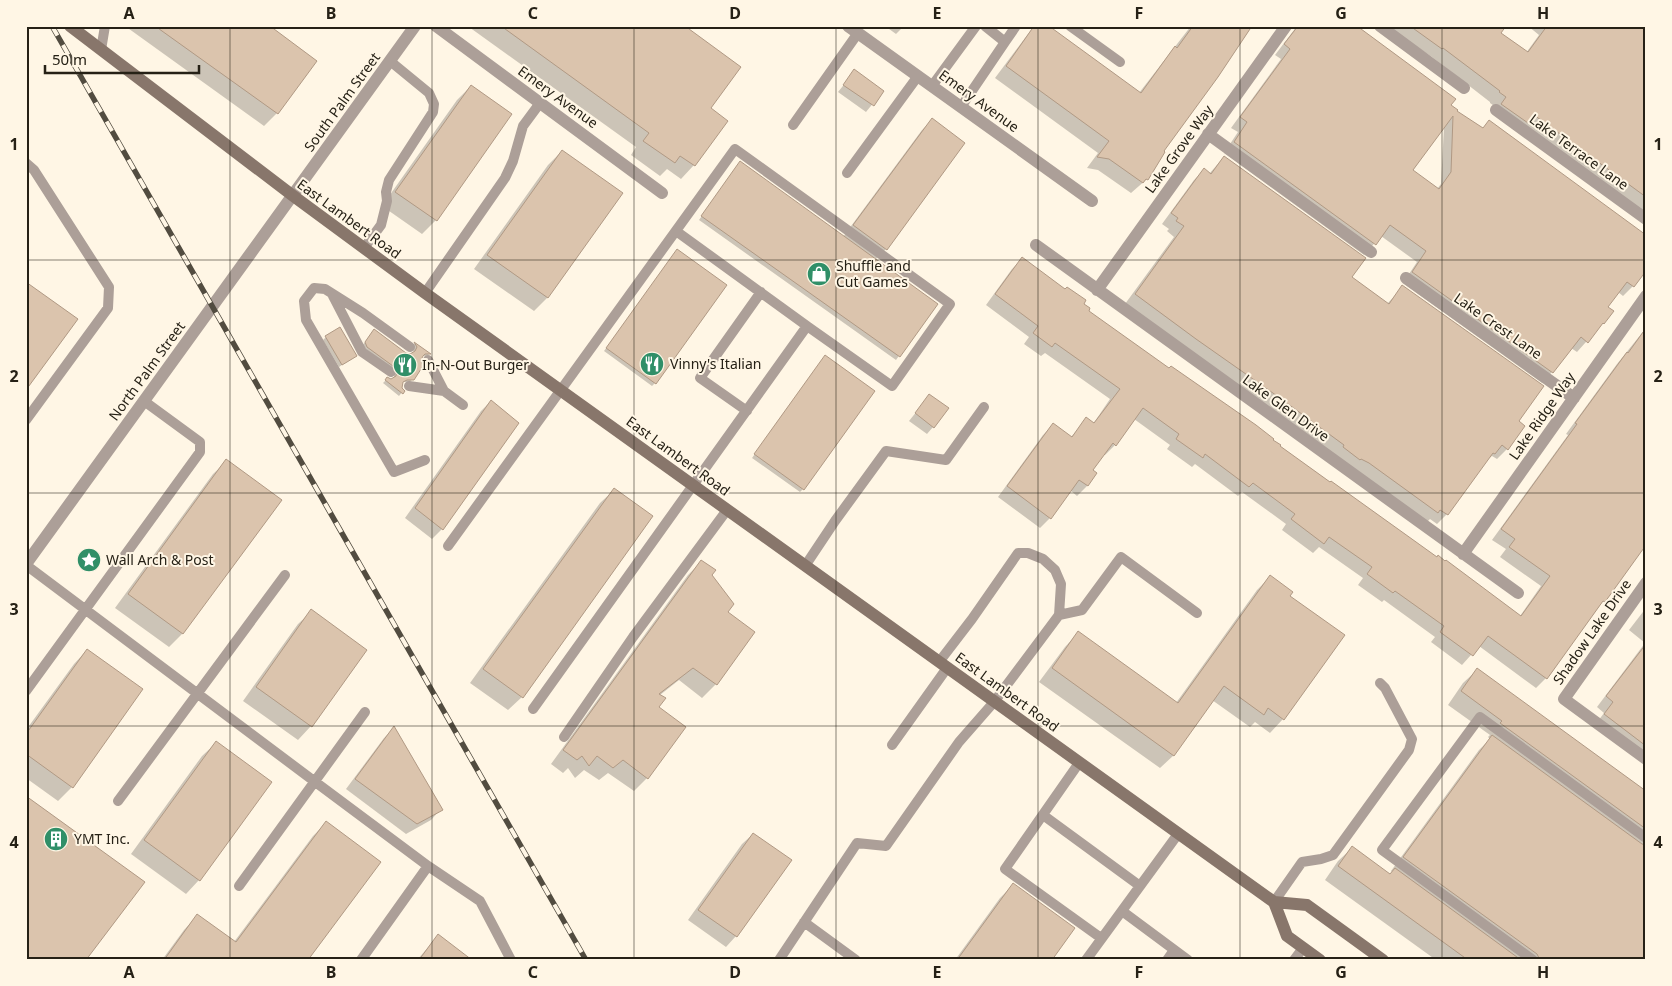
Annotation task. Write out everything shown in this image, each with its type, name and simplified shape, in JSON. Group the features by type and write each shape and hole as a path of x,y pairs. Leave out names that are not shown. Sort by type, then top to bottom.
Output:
{"main road":[{"name":"East Lambert Road","path":"70,26 292,196 425,293 1274,902"},
{"path":"1320,960 1287,936 1274,902 1307,905 1383,960"}],"street":[{"name":"South Palm Street","path":"292,196 415,26"},
{"name":"Emery Avenue","path":"436,26 662,193"},
{"name":"Lake Grove Way","path":"1097,290 1286,26"},
{"path":"1380,26 1464,88"},
{"name":"Emery Avenue","path":"853,30 1092,201"},
{"name":"Lake Terrace Lane","path":"1496,110 1646,219"},
{"path":"1208,134 1371,252"},
{"name":"North Palm Street","path":"26,564 292,196"},
{"name":"Lake Glen Drive","path":"1036,245 1518,593"},
{"name":"Lake Crest Lane","path":"1406,278 1574,398"},
{"name":"Lake Ridge Way","path":"1463,554 1646,296"},
{"name":"Shadow Lake Drive","path":"1646,583 1564,699 1646,759"}],"lane":[{"path":"101,50 105,26"},
{"path":"932,86 976,26"},
{"path":"985,26 1005,42"},
{"path":"961,107 1016,26"},
{"path":"1070,26 1120,62"},
{"path":"793,125 853,30"},
{"path":"364,248 381,225 387,201 386,192 389,180 433,112 434,104 429,94 390,61"},
{"path":"847,173 918,76"},
{"path":"425,293 505,178 513,161 523,126 540,103"},
{"path":"448,546 735,149 950,304 892,386 676,231"},
{"path":"26,163 34,170 109,287 108,308 26,420"},
{"path":"410,347 363,313 325,290 314,288 304,301 306,320 394,472 425,460"},
{"path":"747,411 700,378 761,292"},
{"path":"333,295 362,352 390,372"},
{"path":"533,709 807,326"},
{"path":"428,360 444,391 463,405"},
{"path":"409,386 444,391"},
{"path":"26,691 200,452 200,442 144,401"},
{"path":"805,566 886,451 946,460 984,407"},
{"path":"564,737 633,637 727,510"},
{"path":"779,960 857,843 886,846 959,742 994,702 1059,615 1061,584 1055,570 1043,559 1028,553 1018,553 972,619 892,745"},
{"path":"1059,615 1082,610 1122,557 1197,613"},
{"path":"26,564 196,694 428,866 480,901 511,960"},
{"path":"118,801 285,575"},
{"path":"1274,902 1302,862 1334,855 1409,750 1412,739 1385,688 1380,684"},
{"path":"239,886 365,712"},
{"path":"1533,960 1382,850 1480,717 1646,838"},
{"path":"1079,763 1005,869 1101,938"},
{"path":"1043,814 1140,886"},
{"path":"1086,960 1178,834"},
{"path":"361,960 428,866"},
{"path":"1122,911 1188,960"},
{"path":"804,922 856,960"},
{"path":"1294,960 1303,948"},
{"path":"1167,960 1174,950"}],"building":[{"path":"155,26 270,26 317,61 278,114"},
{"path":"501,26 685,26 741,67 711,108 728,121 695,166 680,156 675,163 643,141 649,133"},
{"path":"1034,26 1049,26 1141,93 1175,46 1177,48 1193,26 1252,26 1218,77 1164,151 1148,180 1146,179 1143,183 1109,159 1097,157 1109,141 1006,66"},
{"path":"1298,26 1357,26 1456,99 1451,105 1457,111 1483,128 1489,120 1646,235 1646,271 1634,287 1627,282 1608,307 1614,311 1604,324 1588,343 1581,337 1553,373 1412,272 1426,251 1390,225 1376,245 1234,142 1247,122 1240,117 1290,49 1284,44","holes":["1453,116 1451,172 1439,189 1413,170"]},
{"path":"1410,26 1506,26 1501,33 1528,52 1547,26 1646,26 1646,197 1534,115 1528,123 1501,104 1506,97 1500,91"},
{"path":"854,69 884,91 874,106 843,85"},
{"path":"471,85 512,114 437,221 395,192"},
{"path":"932,118 965,143 887,250 853,225"},
{"path":"562,150 623,193 548,298 487,255"},
{"path":"1224,156 1366,258 1352,277 1389,304 1402,285 1544,386 1519,421 1525,426 1508,450 1502,445 1495,454 1493,453 1448,515 1440,510 1438,513 1369,463 1360,460 1343,447 1344,445 1135,294 1184,226 1176,221 1178,218 1171,213 1204,168 1211,174"},
{"path":"740,161 938,304 900,357 701,216"},
{"path":"677,249 727,285 656,384 606,348"},
{"path":"1022,257 1065,289 1067,287 1086,300 1084,304 1090,308 1089,311 1169,368 1171,366 1256,425 1280,446 1437,557 1438,555 1446,560 1521,616 1550,576 1509,547 1515,539 1501,529 1577,424 1575,423 1646,328 1646,545 1547,679 1488,636 1473,656 1440,632 1444,626 1395,591 1393,593 1367,574 1372,567 1329,537 1324,544 1291,519 1295,514 1253,483 1249,487 1205,454 1203,458 1176,439 1179,434 1143,408 1116,446 1113,443 1093,470 1097,473 1088,486 1079,480 1051,519 1007,486 1053,423 1072,437 1086,417 1094,423 1120,389 1055,343 1052,347 1033,333 1038,326 995,294"},
{"path":"26,282 78,319 26,390"},
{"path":"340,327 357,356 342,365 325,336"},
{"name":"In-N-Out Burger","path":"374,329 406,353 410,354 415,351 417,347 414,342 431,354 423,356 421,360 423,366 414,380 403,382 402,388 405,391 403,394 385,380 387,377 391,379 396,376 397,369 367,347 365,342"},
{"path":"825,355 875,391 804,490 754,454"},
{"path":"929,394 949,408 934,428 915,413"},
{"path":"491,400 519,423 443,530 415,508"},
{"path":"226,459 282,500 183,634 128,594"},
{"path":"614,488 653,516 523,698 483,669"},
{"path":"701,560 716,570 712,575 734,604 728,612 755,632 717,685 693,668 659,694 666,698 659,707 686,727 648,779 623,760 613,768 597,756 589,766 582,756 577,760 563,750"},
{"path":"1270,575 1293,592 1290,596 1345,635 1284,720 1268,708 1264,715 1224,686 1174,756 1052,668 1078,631 1178,703"},
{"path":"311,609 367,650 312,727 256,687"},
{"path":"1646,644 1646,746 1604,714 1613,702 1606,696"},
{"path":"87,649 143,689 73,788 26,754 26,734"},
{"path":"1477,668 1646,791 1646,829 1500,723 1502,721 1461,691"},
{"path":"394,726 443,810 417,824 355,779"},
{"path":"1492,735 1642,844 1646,845 1646,960 1540,960 1537,954 1403,857"},
{"path":"216,741 272,782 200,881 144,840"},
{"name":"YMT Inc.","path":"26,796 145,882 86,960 26,960"},
{"path":"326,821 381,862 308,960 164,960 197,914 236,942"},
{"path":"753,833 792,860 737,937 698,910"},
{"path":"1352,846 1390,874 1395,868 1521,960 1468,960 1338,866"},
{"path":"1013,883 1075,928 1052,960 957,960"},
{"path":"438,934 472,960 419,960"}],"railway":[{"path":"52,26 586,960"}],"place":[{"name":"Shuffle and Cut Games","path":"819,274"},
{"name":"Vinny's Italian","path":"652,364"},
{"name":"In-N-Out Burger","path":"405,365"},
{"name":"Wall Arch & Post","path":"89,560"},
{"name":"YMT Inc.","path":"56,839"}]}
